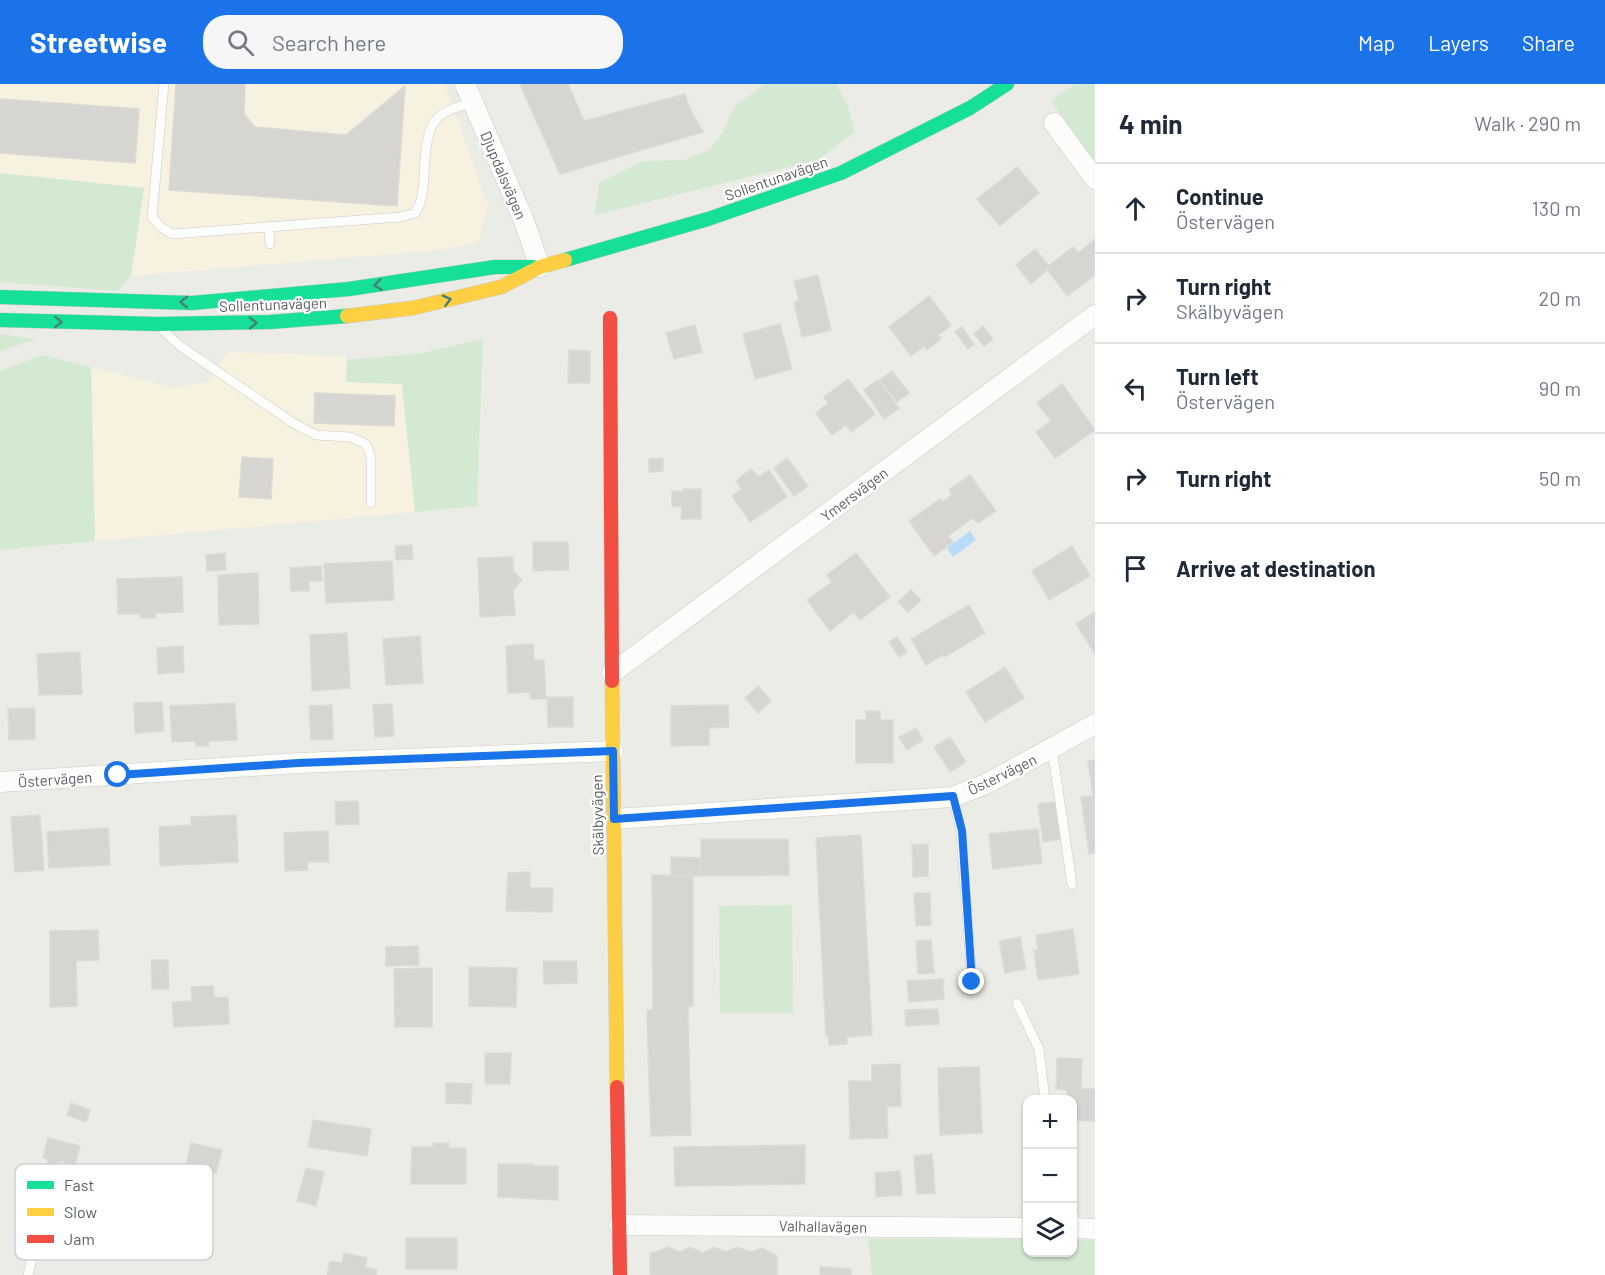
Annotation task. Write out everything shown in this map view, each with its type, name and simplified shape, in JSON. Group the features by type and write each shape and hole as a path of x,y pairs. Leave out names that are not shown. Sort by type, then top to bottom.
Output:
{"street":[{"name":"Sollentunavägen","path":"0,320 157,324 270,322 343,317 413,308 501,287 540,267 708,219 841,173 970,108 1007,84"},
{"name":"Djupdalsvägen","path":"469,93 524,221 540,267"},
{"path":"1054,123 1095,179"},
{"name":"Sollentunavägen","path":"0,297 192,303 349,289 495,267 540,267"},
{"name":"Ymersvägen","path":"612,673 1095,315"},
{"name":"Skälbyvägen","path":"610,318 620,1275"},
{"name":"Östervägen","path":"614,819 953,796 988,783 1095,723"},
{"name":"Östervägen","path":"0,782 298,763 613,751"},
{"name":"Valhallavägen","path":"620,1225 1023,1228"}],"lane":[{"path":"164,84 152,218 172,234 400,217 415,213 422,200 426,151 434,122 469,93"},
{"path":"269,226 270,244"},
{"path":"157,324 180,346 295,424 316,435 350,436 366,444 371,457 371,502"},
{"path":"1052,749 1072,884"},
{"path":"953,796 962,831 972,982"},
{"path":"1017,1003 1039,1049 1044,1095"},
{"path":"28,1275 31,1260"}],"shaded area":[{"path":"0,84 445,84 488,206 479,242 439,250 131,276 144,188 0,173"},
{"path":"228,352 346,356 346,382 402,384 415,512 95,541 91,367 175,388 209,381"}],"green space":[{"path":"765,84 836,84 848,107 855,132 818,160 595,215 599,183 643,161 684,160 709,150 722,134 734,107"},
{"path":"1075,84 1095,84 1095,167 1051,101"},
{"path":"0,173 144,188 131,276 118,291 0,282"},
{"path":"0,334 37,339 0,351"},
{"path":"483,339 477,506 415,512 402,384 346,382 347,360 423,353"},
{"path":"42,355 91,367 95,541 0,550 0,371"},
{"path":"792,905 793,1013 720,1013 719,906"},
{"path":"868,1239 1023,1239 1023,1257 1077,1257 1077,1240 1095,1240 1095,1275 872,1275"}],"water":[{"path":"970,531 976,540 953,557 947,548"}],"building":[{"path":"176,84 245,84 244,114 255,127 346,135 405,86 397,206 169,190"},
{"path":"520,84 568,84 584,121 685,94 690,109 703,132 560,174"},
{"path":"0,99 139,109 135,163 0,153"},
{"path":"1017,167 1039,193 1000,226 977,199"},
{"path":"1095,239 1095,275 1067,296 1046,268 1073,247 1078,253"},
{"path":"1035,249 1049,266 1031,284 1016,265"},
{"path":"818,275 831,330 802,337 794,302 799,301 794,281"},
{"path":"929,296 951,325 938,335 941,339 927,350 924,346 911,356 889,327"},
{"path":"780,324 792,369 755,379 743,334"},
{"path":"695,325 702,352 674,359 666,333"},
{"path":"983,326 993,339 984,346 974,334"},
{"path":"962,327 974,344 968,349 955,332"},
{"path":"569,350 590,351 590,383 568,383"},
{"path":"892,371 909,393 897,402 880,380"},
{"path":"848,379 875,414 851,432 846,425 832,435 816,413 828,403 824,397"},
{"path":"878,380 899,408 884,419 864,390"},
{"path":"1062,384 1095,430 1055,458 1036,432 1051,421 1037,403"},
{"path":"315,393 395,396 394,426 314,423"},
{"path":"242,457 273,459 271,499 239,497"},
{"path":"663,458 663,471 649,472 649,459"},
{"path":"787,458 808,486 794,496 774,468"},
{"path":"751,469 759,477 769,470 787,497 750,522 732,496 742,489 736,481"},
{"path":"970,475 996,511 978,523 973,518 948,536 953,542 934,556 909,521 940,499 942,502 952,495 949,490"},
{"path":"683,489 701,489 701,519 681,519 682,507 672,506 672,491 682,492"},
{"path":"533,542 568,542 569,570 533,571"},
{"path":"412,545 413,559 396,560 395,546"},
{"path":"1072,546 1090,576 1049,600 1032,571"},
{"path":"225,553 226,570 207,571 206,555"},
{"path":"856,553 890,597 860,620 854,612 830,631 807,600 832,582 827,575"},
{"path":"513,557 513,571 522,580 513,590 515,615 480,617 478,558"},
{"path":"392,561 394,600 326,603 324,564"},
{"path":"321,566 322,581 309,581 309,591 291,591 290,568"},
{"path":"258,573 259,624 219,625 218,575"},
{"path":"182,577 183,612 155,613 156,618 141,618 140,614 118,614 117,579"},
{"path":"911,590 921,600 908,612 898,602"},
{"path":"969,605 985,633 926,665 911,639"},
{"path":"1095,612 1095,654 1076,624"},
{"path":"347,633 350,688 312,691 310,635"},
{"path":"420,636 423,683 386,685 383,639"},
{"path":"897,637 907,652 899,657 889,642"},
{"path":"533,644 534,660 544,660 546,699 530,699 530,692 508,693 506,646"},
{"path":"183,646 184,672 158,674 157,648"},
{"path":"80,652 82,694 39,695 37,654"},
{"path":"1005,667 1024,698 985,722 966,692"},
{"path":"758,686 771,701 758,713 745,698"},
{"path":"547,697 573,697 573,727 548,727"},
{"path":"162,702 164,731 135,733 134,703"},
{"path":"235,703 237,740 209,741 209,746 196,746 195,741 172,742 170,706"},
{"path":"392,704 394,736 375,737 373,705"},
{"path":"332,705 333,739 311,740 309,706"},
{"path":"728,705 729,727 709,728 709,745 671,746 671,706"},
{"path":"35,708 35,739 9,740 8,709"},
{"path":"866,711 880,711 880,720 893,720 893,763 856,763 856,720 866,720"},
{"path":"916,728 923,740 907,750 899,737"},
{"path":"950,737 966,762 950,772 934,747"},
{"path":"1095,760 1095,853 1089,854 1081,797 1093,796 1088,761"},
{"path":"358,801 359,824 336,825 335,802"},
{"path":"1055,802 1061,839 1043,842 1038,804"},
{"path":"40,815 44,870 15,872 11,817"},
{"path":"236,815 238,862 160,866 159,827 191,825 191,817"},
{"path":"108,828 110,865 49,868 47,832"},
{"path":"1038,829 1042,863 993,869 989,834"},
{"path":"328,831 329,862 307,862 308,870 285,871 284,833"},
{"path":"861,835 872,1035 847,1037 847,1044 829,1045 829,1036 826,1037 816,838"},
{"path":"701,839 788,839 789,875 701,876"},
{"path":"928,844 928,876 913,877 912,845"},
{"path":"671,857 701,858 701,876 671,875"},
{"path":"530,872 530,888 553,888 552,912 506,911 508,873"},
{"path":"652,875 693,876 693,1006 688,1006 691,1135 651,1136 647,1010 653,1010"},
{"path":"914,893 930,893 931,925 916,926"},
{"path":"1073,929 1079,974 1038,980 1034,950 1038,950 1036,935"},
{"path":"98,930 99,960 76,961 77,1006 50,1007 50,931"},
{"path":"1020,937 1026,969 1005,973 999,941"},
{"path":"931,940 934,973 918,974 916,941"},
{"path":"418,946 419,965 386,966 386,947"},
{"path":"151,960 168,960 169,989 152,989"},
{"path":"543,961 577,961 577,983 544,984"},
{"path":"469,967 517,968 516,1007 469,1006"},
{"path":"432,968 432,1027 395,1027 394,969"},
{"path":"943,979 944,999 909,1002 907,981"},
{"path":"213,986 214,998 228,997 229,1024 174,1027 172,1002 192,1001 191,987"},
{"path":"938,1009 939,1024 906,1026 905,1010"},
{"path":"485,1053 511,1053 510,1084 485,1084"},
{"path":"1057,1058 1082,1059 1081,1089 1095,1089 1095,1121 1077,1120 1077,1095 1067,1095 1067,1090 1056,1089"},
{"path":"900,1064 901,1106 887,1107 888,1138 850,1139 849,1081 872,1081 872,1065"},
{"path":"979,1067 982,1133 940,1135 938,1068"},
{"path":"446,1083 472,1084 471,1104 446,1103"},
{"path":"71,1103 90,1110 86,1122 67,1115"},
{"path":"313,1120 371,1129 367,1156 308,1147"},
{"path":"48,1138 80,1146 75,1164 60,1161 59,1164 47,1164 48,1159 43,1158"},
{"path":"191,1143 222,1150 216,1173 213,1172 213,1164 186,1164"},
{"path":"433,1143 449,1143 449,1148 466,1148 466,1184 411,1184 412,1147 433,1147"},
{"path":"805,1145 805,1184 675,1186 674,1147"},
{"path":"932,1154 935,1193 917,1194 914,1156"},
{"path":"498,1164 558,1166 558,1200 498,1197"},
{"path":"306,1168 324,1172 316,1206 297,1201"},
{"path":"900,1171 902,1195 876,1197 875,1173"},
{"path":"406,1238 457,1238 457,1269 406,1269"},
{"path":"668,1247 680,1252 690,1247 703,1253 714,1247 726,1252 737,1247 751,1252 762,1248 777,1256 777,1275 650,1275 650,1254"},
{"path":"344,1253 367,1258 365,1267 377,1270 376,1275 327,1275 330,1261 342,1263"},
{"path":"820,1267 851,1269 851,1275 820,1275"}],"traffic: fast":[{"path":"565,260 708,219 841,173 970,108 1007,84"},
{"path":"0,297 192,303 349,289 495,267 533,267"},
{"path":"0,320 157,324 270,322 347,316"}],"traffic: slow":[{"path":"347,316 413,308 501,287 540,267 565,260"},
{"path":"612,681 617,1087"}],"traffic: jam":[{"path":"610,318 612,681"},
{"path":"617,1087 620,1275"}],"route":[{"path":"118,775 298,763 613,751 614,819 953,796 962,831 972,982"}]}
